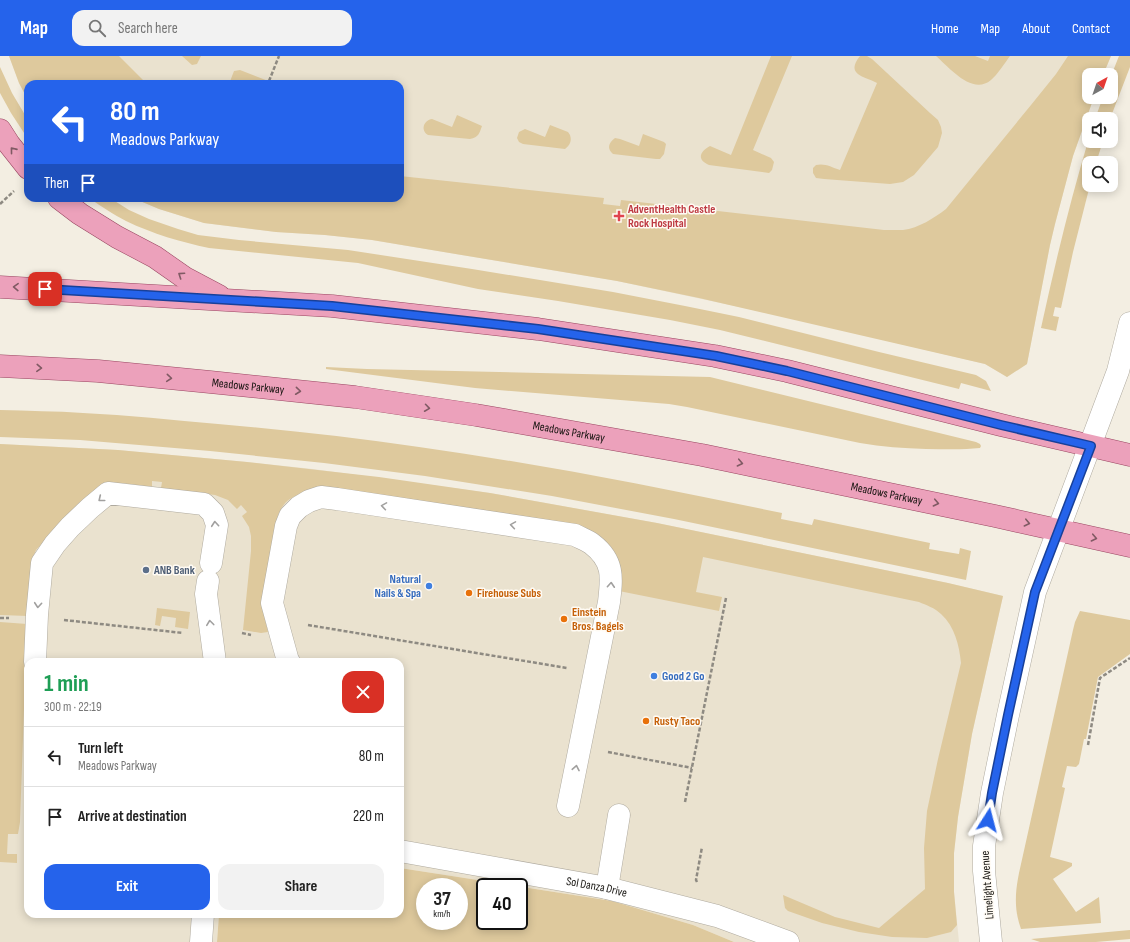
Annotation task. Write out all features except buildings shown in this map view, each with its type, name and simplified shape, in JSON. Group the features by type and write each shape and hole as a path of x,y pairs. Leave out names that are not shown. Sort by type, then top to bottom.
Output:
{"main road":[{"path":"0,130 24,163"},
{"path":"64,202 80,214 117,237 155,257 185,278 228,300"},
{"path":"0,287 332,306 530,328 716,356 787,371 1001,425 1130,455"},
{"name":"Meadows Parkway","path":"0,366 98,371 210,382 355,398 476,415 702,455 995,516 1130,546"}],"street":[{"name":"Limelight Avenue","path":"991,942 984,871 984,846 992,793 1035,592 1118,371 1130,323"},
{"path":"35,658 37,615 42,563 55,544 70,527 108,493 204,504 213,513 217,525 206,594 215,658"},
{"path":"287,658 272,603 286,526 290,516 299,507 309,501 322,497 345,500 575,535 592,543 604,556 610,569 611,581 609,602 568,806"},
{"path":"607,888 619,815"},
{"name":"Sol Danza Drive","path":"404,852 607,888 717,916 788,942"},
{"path":"201,942 203,918"}],"path":[{"path":"269,80 279,56"},
{"path":"0,204 17,189"},
{"path":"685,802 726,598"},
{"path":"58,620 187,634"},
{"path":"304,624 572,668"},
{"path":"1088,745 1100,678 1130,658"},
{"path":"608,752 692,768"},
{"path":"699,884 696,880 702,847"}],"shaded area":[{"name":"AdventHealth Castle Rock Hospital","path":"9,56 1111,56 1106,68 1082,68 1082,104 1092,104 1089,112 1082,112 1082,131 1073,156 1050,245 1027,364 1007,377 985,364 800,320 617,281 372,240 276,232 204,223 159,209 142,202 404,202 404,80 24,80 24,92"},
{"path":"9,56 119,56 143,80 24,80 24,92"},
{"path":"182,56 201,56 197,64 192,65"},
{"path":"771,56 792,56 753,150 771,158 774,162 772,170 769,173 709,165 705,163 701,156 706,148 710,146 731,155"},
{"path":"860,56 867,56 872,59 938,120 941,127 942,133 938,147 914,175 903,182 890,184 824,179 816,178 813,173 813,168 816,165 828,166 840,170 877,83 855,71 854,67"},
{"path":"936,56 975,56 988,61 990,56 1010,56 991,80 984,84 976,85 954,73"},
{"path":"1068,56 1111,56 1106,68 1082,68 1082,104 1092,104 1089,112 1082,112 1082,131 1073,156 1050,245 1027,364 1007,377 985,364 699,298 617,281 372,240 276,232 204,223 159,209 142,202 404,202 404,176 604,198 603,204 620,206 621,200 884,230 909,229 920,225 946,209 1056,74"},
{"path":"1119,56 1130,56 1130,67 1118,98 1118,68 1114,68"},
{"path":"0,67 12,93 24,113 24,133 11,113 0,93"},
{"path":"240,70 266,80 231,80 234,71"},
{"path":"1100,104 1116,104 1113,112 1098,112"},
{"path":"457,115 482,126 477,136 470,139 428,135 424,131 425,123 432,119 452,127"},
{"path":"550,125 568,132 570,135 570,143 565,149 523,144 519,142 517,138 519,132 525,129 545,137"},
{"path":"643,134 666,144 664,154 660,159 613,154 609,148 610,144 615,138 639,146"},
{"path":"1086,148 1101,148 1098,156 1084,156"},
{"path":"1082,162 1082,192 1088,192 1061,308 1055,307 1053,316 1059,317 1056,331 1041,328"},
{"path":"95,202 116,202 129,210 149,219 198,235 348,250 613,292 739,317 976,375 986,381 991,391 961,383 959,389 720,330 670,320 478,289 358,263 209,248 146,230 117,216"},
{"path":"326,367 710,377 976,442 981,446 980,448 966,449 918,449 876,445 669,404 475,388 326,369"},
{"path":"0,410 117,415 318,434 419,447 601,477 782,513 781,519 812,525 814,519 930,543 929,549 959,554 960,548 971,551 966,580 674,519 552,496 425,476 324,463 210,451 80,440 0,437"},
{"path":"0,444 118,450 247,462 313,469 490,493 657,523 948,583 1003,596 972,734 958,817 954,853 954,892 959,942 734,942 693,925 612,901 528,888 528,878 476,878 476,880 404,869 404,658 24,658 24,918 219,918 217,942 0,942"},
{"path":"0,444 118,450 247,462 379,477 490,493 657,523 948,583 1003,596 972,734 958,817 954,853 954,892 957,925 951,932 927,938 892,937 859,932 822,923 788,911 785,908 783,895 835,917 879,928 925,889 924,848 927,811 961,663 956,637 953,630 946,619 936,610 919,602 703,557 696,592 722,597 719,611 619,591 610,548 308,491 290,499 278,515 263,610 268,632 261,633 243,630 251,551 251,536 249,527 242,516 247,512 241,505 237,509 228,500 215,495 161,488 162,482 152,481 152,487 111,483 47,538 36,550 32,560 28,616 0,615"},
{"path":"157,608 190,612 188,629 175,627 176,618 162,616 160,626 155,625"},
{"path":"1080,611 1130,620 1130,654 1098,677 1086,739 1084,739 1079,764 1076,767 1067,766 1062,787 1065,788 1050,857 1072,863 1072,866 1053,879 1076,912 1099,897 1101,923 1021,929 1017,915 1016,901 1019,873 1073,630"},
{"path":"0,622 27,624 26,658 24,658 24,709 20,822 18,834 8,834 7,854 17,854 17,863 0,862"},
{"path":"404,869 464,878 416,878 416,930 468,930 468,879 476,880 476,930 528,930 528,888 612,901 693,925 734,942 217,942 219,918 404,918"},
{"path":"1130,930 1130,939 1096,942 1040,942 1031,939"}],"place":[{"name":"AdventHealth Castle Rock Hospital","path":"619,216"},
{"name":"ANB Bank","path":"146,570"},
{"name":"Natural Nails & Spa","path":"429,586"},
{"name":"Firehouse Subs","path":"469,593"},
{"name":"Einstein Bros. Bagels","path":"564,619"},
{"name":"Good 2 Go","path":"654,676"},
{"name":"Rusty Taco","path":"646,721"}],"route":[{"path":"45,289 332,306 538,329 716,356 787,371 1091,446 1035,592 1008,715 988,820"}]}
